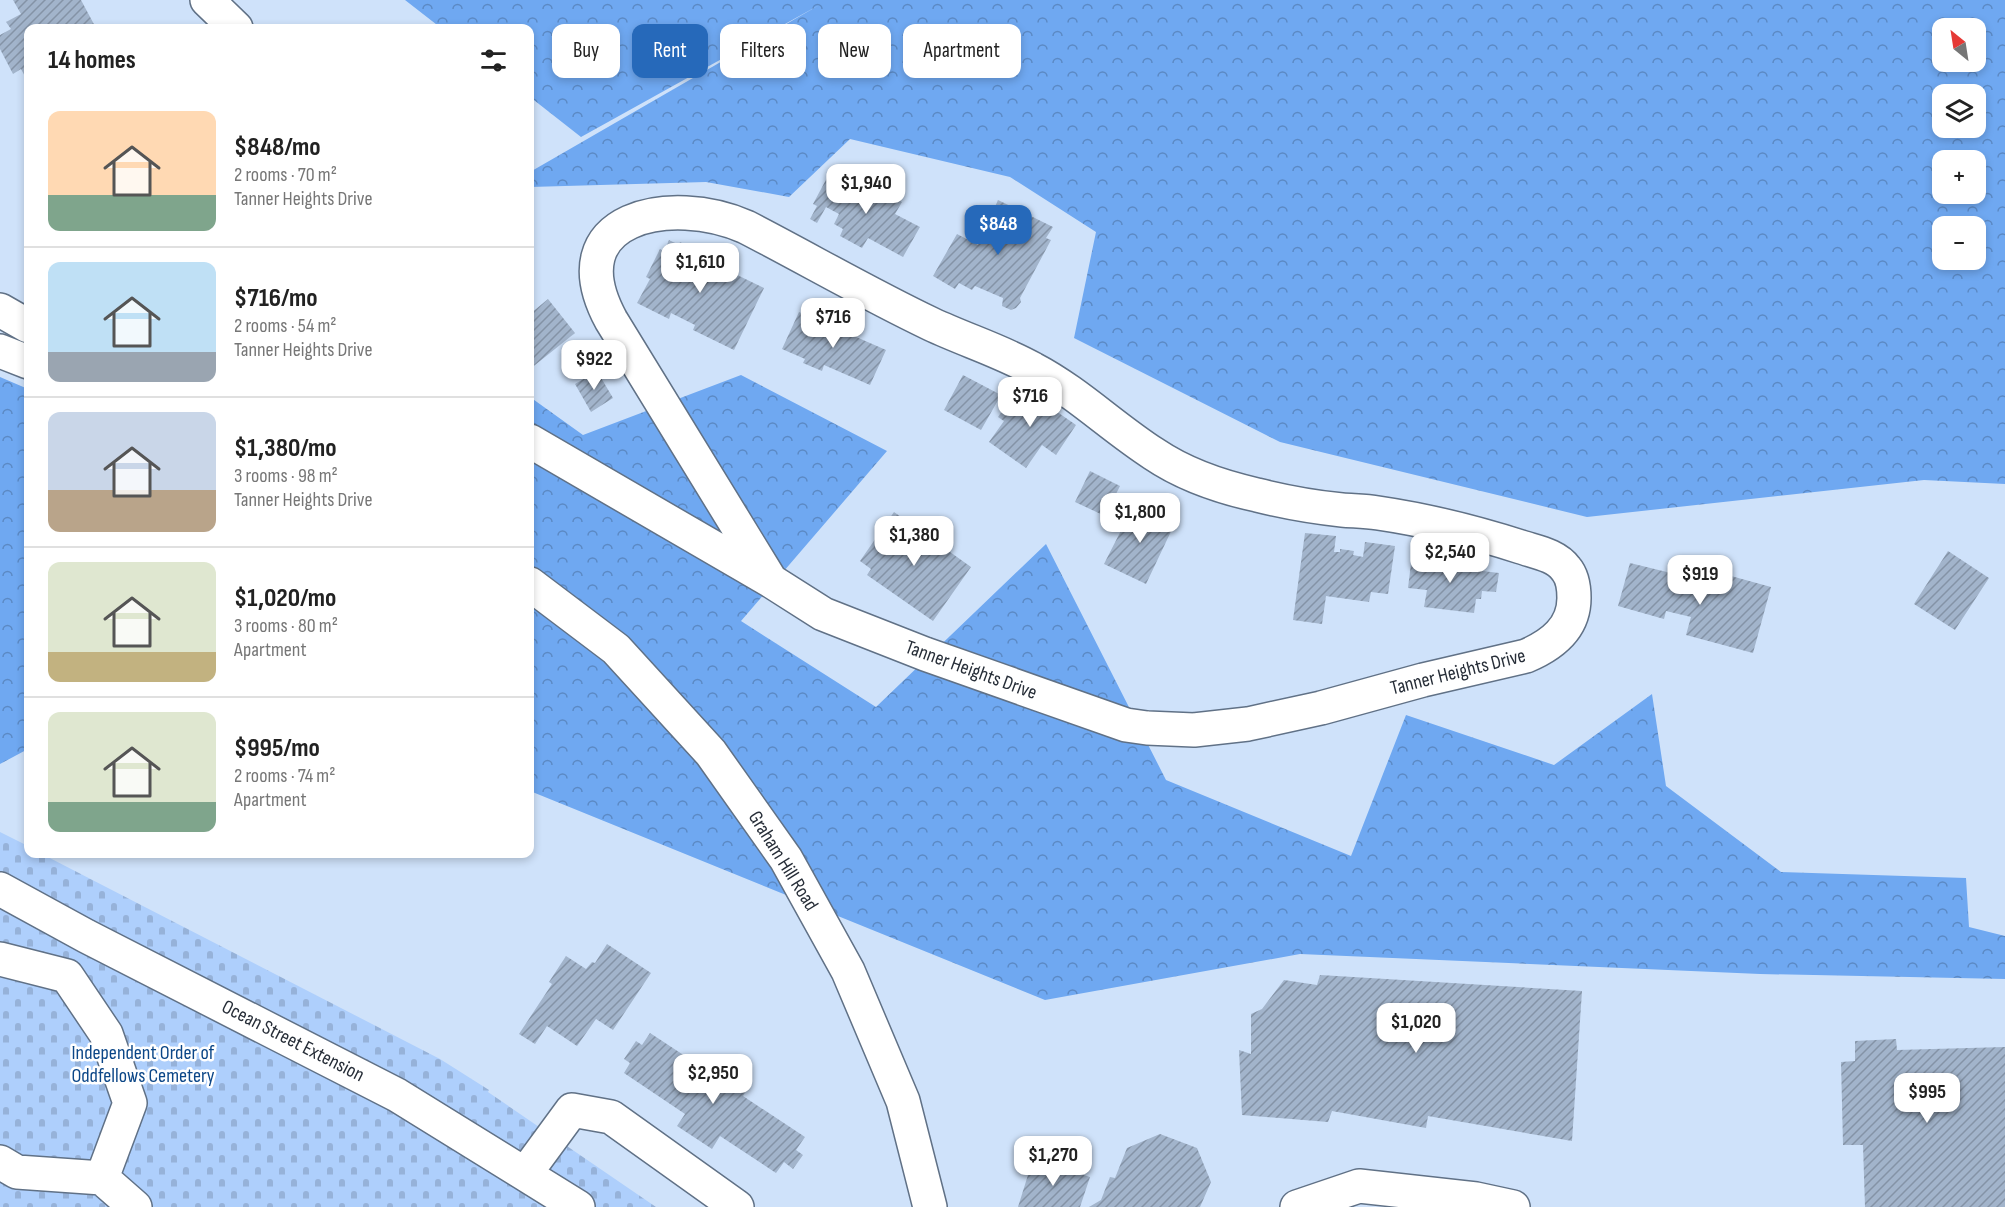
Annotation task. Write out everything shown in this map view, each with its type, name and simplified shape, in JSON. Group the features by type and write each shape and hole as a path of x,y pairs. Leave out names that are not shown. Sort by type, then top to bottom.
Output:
{"street":[{"path":"207,0 232,24"},
{"name":"Tanner Heights Drive","path":"534,443 771,581 823,614 891,642 1106,719 1147,728 1194,730 1221,728 1285,717 1443,675 1526,656 1554,641 1570,621 1574,607 1574,591 1566,568 1545,554 1498,539 1432,523 1373,512 1284,502 1208,481 1156,455 1074,394 1032,368 958,337 897,307 746,227 720,217 693,212 665,212 638,219 616,231 602,246 598,254 595,273 599,296 611,320 771,581"},
{"path":"0,310 24,324"},
{"path":"0,351 24,360"},
{"name":"Graham Hill Road","path":"534,587 615,649 711,753 786,859 848,971 903,1101 930,1207"},
{"name":"Ocean Street Extension","path":"0,889 86,936 397,1095 578,1207"},
{"path":"0,959 67,976 106,1034 130,1103 102,1178"},
{"path":"525,1174 573,1110 611,1118 737,1207"},
{"path":"0,1161 17,1172 102,1178 135,1207"},
{"path":"1297,1207 1359,1186 1476,1199 1513,1207"}],"green space":[{"path":"405,0 2005,0 2005,484 1924,480 1587,517 1280,442 1074,338 1096,232 1010,177 850,139 789,197 706,182 534,187 534,170 693,78 708,78 708,69 720,62 720,78 806,78 806,24 786,24 821,4 785,24 720,24 720,60 708,67 708,24 632,24 632,78 687,78 581,137 534,100 534,24 436,24"},
{"path":"741,375 887,451 741,621 876,707 1046,544 1166,780 1351,856 1406,715 1554,765 1652,694 1666,786 1781,872 1966,878 1969,927 2005,936 2005,979 1760,974 1300,954 1045,1000 534,793 534,400 583,435"},
{"path":"0,377 24,387 24,751 0,764"},
{"name":"Independent Order of Oddfellows Cemetery","path":"0,832 24,844 24,858 50,858 440,1059 489,1090 488,1092 656,1207 0,1207"}],"building":[{"path":"13,0 81,0 94,24 24,24 24,75 21,69 13,74 0,49 0,35 11,29 6,22 21,14"},
{"path":"828,176 848,186 853,176 902,202 895,214 920,227 903,257 868,238 862,248 840,236 843,229 834,224 839,214 826,207 817,223 810,219 817,206 813,204"},
{"path":"998,200 1053,227 1046,238 1051,240 1020,298 1021,302 1011,310 1002,306 1003,298 975,286 972,290 959,283 955,289 933,276 957,234 978,245"},
{"path":"669,240 679,245 680,242 704,254 702,258 764,288 734,350 693,330 695,325 671,313 669,319 637,303 650,279 646,277 660,249 664,252"},
{"path":"548,299 575,333 534,366 534,311"},
{"path":"799,312 886,350 870,385 824,365 822,371 803,363 805,359 782,349"},
{"path":"597,371 613,398 591,412 575,384"},
{"path":"963,375 1001,395 981,430 944,410"},
{"path":"1020,386 1076,425 1056,455 1042,445 1026,468 989,442 1004,421 998,417 1014,395 1011,393 1014,387 1017,389"},
{"path":"1090,471 1120,486 1105,516 1075,502"},
{"path":"1135,503 1175,523 1146,584 1104,564"},
{"path":"894,512 971,567 933,621 867,575 871,569 860,561"},
{"path":"1305,533 1336,536 1334,552 1340,552 1340,549 1354,551 1353,555 1363,557 1365,542 1395,546 1388,594 1371,592 1369,602 1326,596 1322,624 1293,620"},
{"path":"1948,551 1989,578 1955,630 1914,604"},
{"path":"1412,555 1433,557 1432,565 1438,565 1439,558 1451,559 1450,567 1499,573 1496,592 1482,591 1481,599 1476,599 1474,613 1424,607 1427,590 1408,588"},
{"path":"1630,563 1675,574 1673,580 1726,593 1731,576 1771,587 1753,653 1686,635 1691,617 1666,611 1664,619 1618,606"},
{"path":"607,944 651,973 613,1030 596,1019 577,1046 547,1026 535,1044 519,1034 552,984 549,982 566,956 586,969 592,962 595,963"},
{"path":"1320,975 1582,991 1572,1141 1428,1116 1426,1128 1332,1111 1328,1122 1242,1115 1239,1050 1251,1054 1251,1014 1262,1009 1284,980 1317,985"},
{"path":"650,1033 714,1075 719,1068 748,1088 743,1096 805,1137 796,1150 803,1155 793,1169 784,1162 776,1173 720,1136 712,1149 677,1126 685,1114 624,1073 630,1063 624,1059 636,1041 642,1045"},
{"path":"1896,1039 1897,1050 2005,1047 2005,1207 1865,1207 1863,1145 1843,1145 1841,1062 1855,1061 1855,1041"},
{"path":"1160,1134 1197,1148 1211,1182 1200,1207 1089,1207 1101,1200 1110,1177 1115,1178 1127,1148"},
{"path":"1033,1159 1090,1177 1080,1207 1018,1207"}]}
